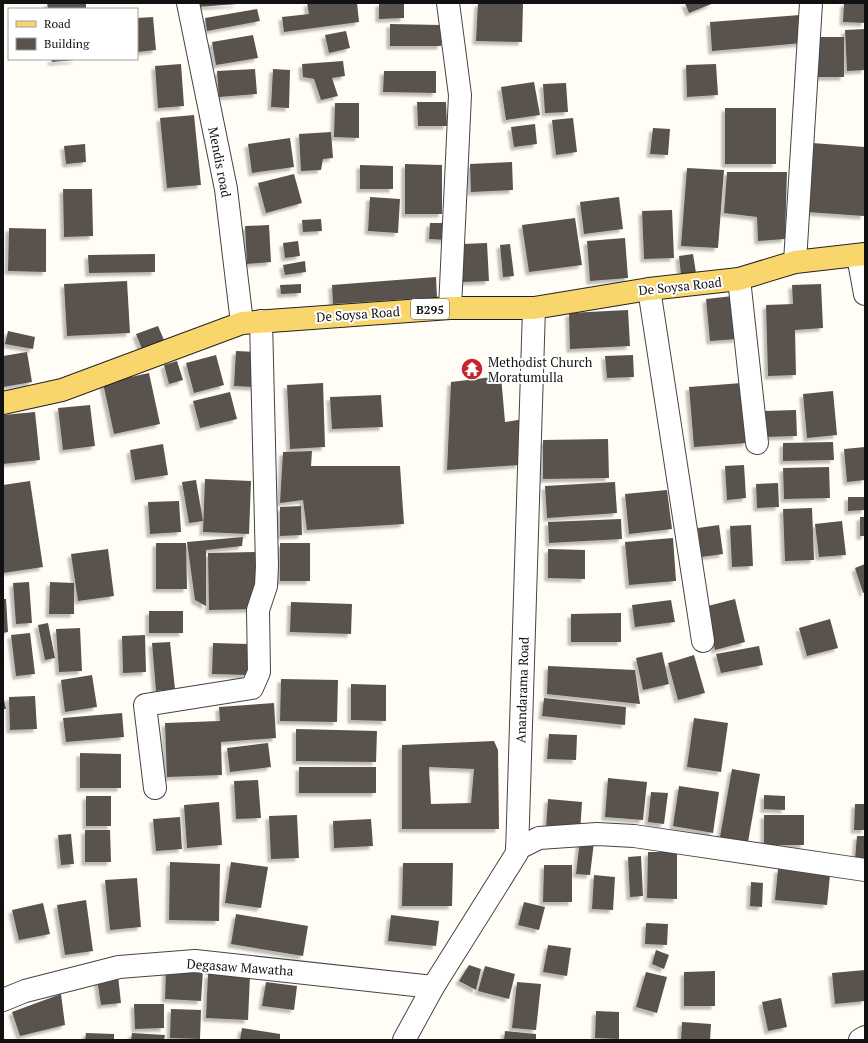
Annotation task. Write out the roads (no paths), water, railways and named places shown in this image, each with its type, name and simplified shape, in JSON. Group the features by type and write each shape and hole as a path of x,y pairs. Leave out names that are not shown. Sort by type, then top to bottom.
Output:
{"main road":[{"name":"De Soysa Road","path":"3,403 62,390 252,322 450,308 534,308 649,289 739,279 795,262 862,255"}],"street":[{"name":"Mendis road","path":"155,788 144,705 252,688 259,672 258,610 266,586 267,566 252,322 188,3"},
{"path":"448,3 460,95 450,308"},
{"path":"795,262 811,3"},
{"path":"862,255 865,294"},
{"path":"739,279 757,443"},
{"path":"649,289 703,641"},
{"name":"Anandarama Road","path":"404,1040 433,986 517,853 534,308"},
{"path":"517,849 539,838 597,834 634,836 865,870"},
{"name":"Degasaw Mawatha","path":"3,1000 25,991 119,968 195,961 433,986"},
{"path":"860,1040 865,1037"}],"place":[{"name":"Methodist Church Moratumulla","path":"472,369"}]}
